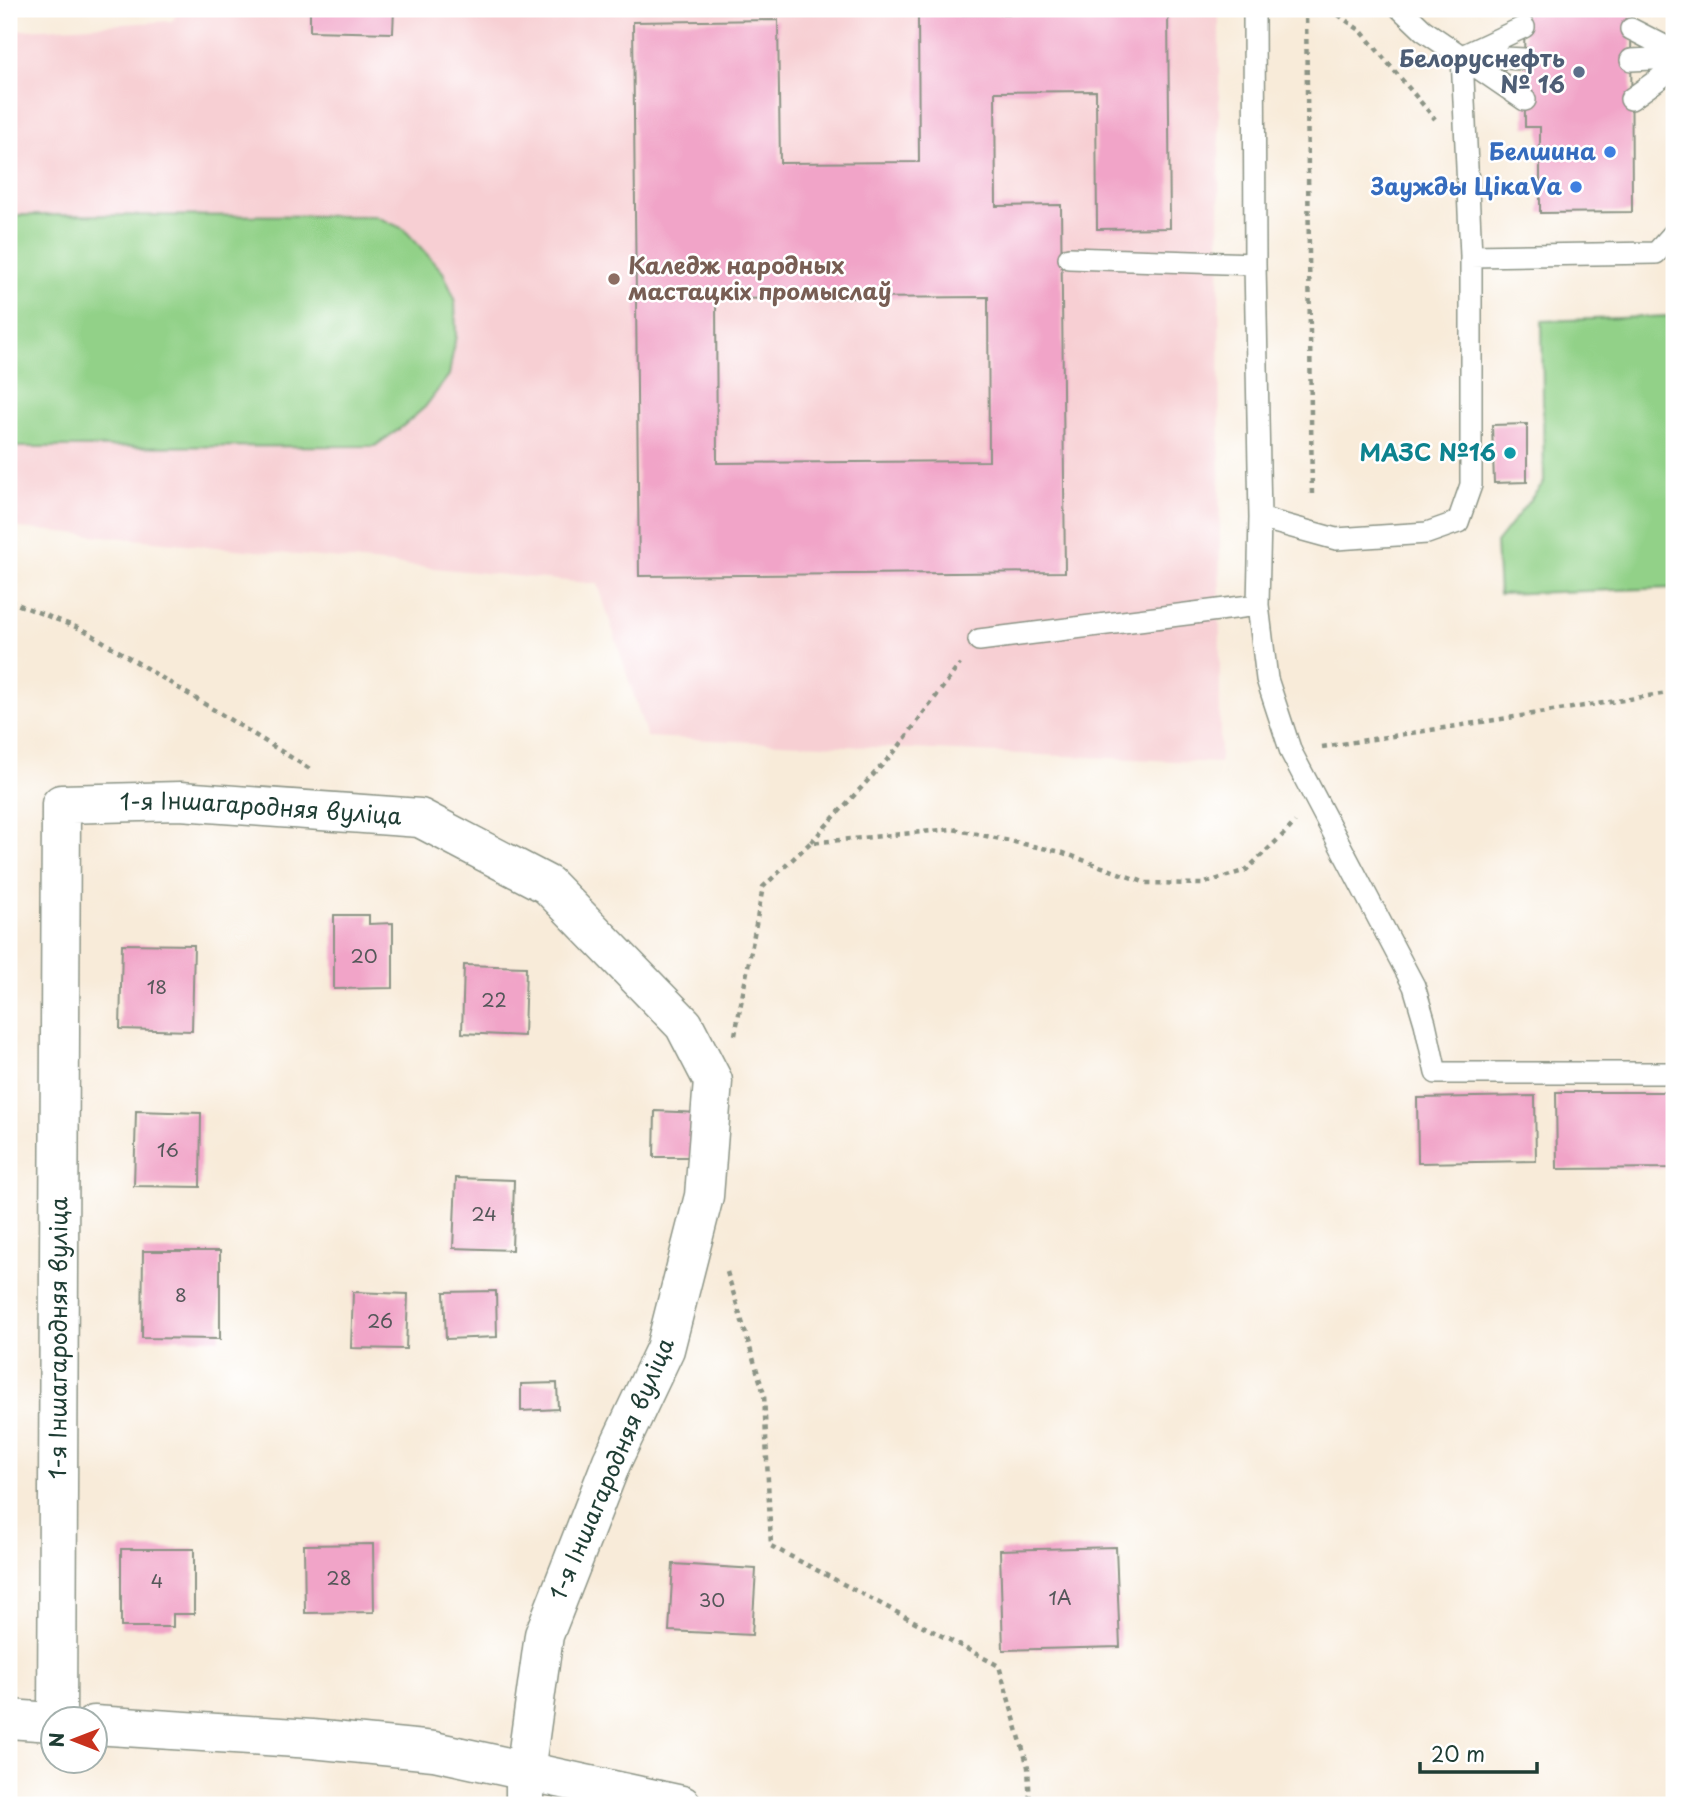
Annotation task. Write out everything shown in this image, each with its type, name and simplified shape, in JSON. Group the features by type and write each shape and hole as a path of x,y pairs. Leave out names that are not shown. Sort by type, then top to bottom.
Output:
{"street":[{"name":"1-я Іншагародняя вуліца","path":"57,1706 61,804 180,801 420,818 548,885 684,1025 713,1081 704,1196 665,1349 611,1461 544,1635 525,1789"},
{"path":"9,1719 38,1721"},
{"path":"108,1726 312,1739 434,1751 525,1789 682,1805"}],"lane":[{"path":"1254,9 1260,518 1258,605 1267,679 1291,752 1414,986 1436,1073 1674,1073"},
{"path":"1401,9 1423,30 1525,100"},
{"path":"1462,56 1524,27"},
{"path":"1631,29 1674,51"},
{"path":"1260,518 1336,539 1427,533 1458,522 1471,485 1471,256 1462,56"},
{"path":"1462,56 1524,59"},
{"path":"1631,60 1674,58"},
{"path":"1631,99 1674,68"},
{"path":"1471,256 1656,253 1674,233"},
{"path":"1069,258 1255,264"},
{"path":"979,640 1258,605"}],"path":[{"path":"1306,9 1312,497"},
{"path":"1330,9 1360,31 1441,126"},
{"path":"9,601 86,631 320,773"},
{"path":"735,1035 763,887 810,843 897,749 979,640"},
{"path":"1291,752 1674,692"},
{"path":"810,843 953,829 1061,852 1146,883 1202,884 1246,870 1289,830 1314,796"},
{"path":"724,1262 764,1394 771,1546 999,1666 1028,1768 1030,1805"}],"shaded area":[{"name":"Каледж народных мастацкіх промыслаў","path":"180,9 1219,9 1220,763 647,737 598,584 9,527 9,31 172,21"}],"green space":[{"path":"9,215 375,216 404,229 443,272 455,299 456,335 449,375 425,407 375,446 9,447"},
{"path":"1674,312 1674,588 1499,594 1496,543 1544,482 1542,321 1670,316"}],"building":[{"path":"310,9 394,9 393,33 310,31"},
{"path":"1524,9 1631,9 1632,212 1540,213 1540,127 1525,127"},
{"path":"1168,12 1170,228 1097,229 1096,91 995,92 996,206 1061,205 1065,572 639,576 633,22 778,20 780,163 919,162 918,15","holes":["988,297 989,461 717,463 716,299"]},
{"name":"МАЗС №16","path":"1527,424 1527,482 1494,483 1492,425"},
{"path":"334,915 369,915 369,924 393,923 393,988 334,989"},
{"path":"122,944 194,945 192,1031 120,1029"},
{"path":"464,965 526,967 524,1036 462,1033"},
{"path":"1556,1092 1674,1092 1674,1168 1557,1169"},
{"path":"1535,1096 1536,1161 1418,1163 1417,1098"},
{"path":"136,1111 201,1113 200,1187 134,1186"},
{"path":"655,1111 700,1113 699,1157 654,1157"},
{"path":"456,1178 514,1180 512,1250 453,1248"},
{"path":"143,1251 220,1251 220,1339 142,1338"},
{"path":"496,1291 497,1337 446,1339 444,1292"},
{"path":"353,1292 408,1294 406,1349 351,1348"},
{"path":"557,1383 558,1409 521,1411 521,1384"},
{"path":"373,1544 374,1612 305,1613 304,1545"},
{"path":"1116,1547 1120,1647 1003,1650 1000,1550"},
{"path":"121,1549 194,1549 194,1614 173,1614 173,1627 121,1627"},
{"path":"673,1564 756,1569 752,1635 669,1631"}],"place":[{"name":"Белоруснефть № 16","path":"1579,72"},
{"name":"Белшина","path":"1610,152"},
{"name":"Заужды ЦікаVа","path":"1576,187"},
{"name":"Каледж народных мастацкіх промыслаў","path":"614,279"},
{"name":"МАЗС №16","path":"1510,453"}]}
